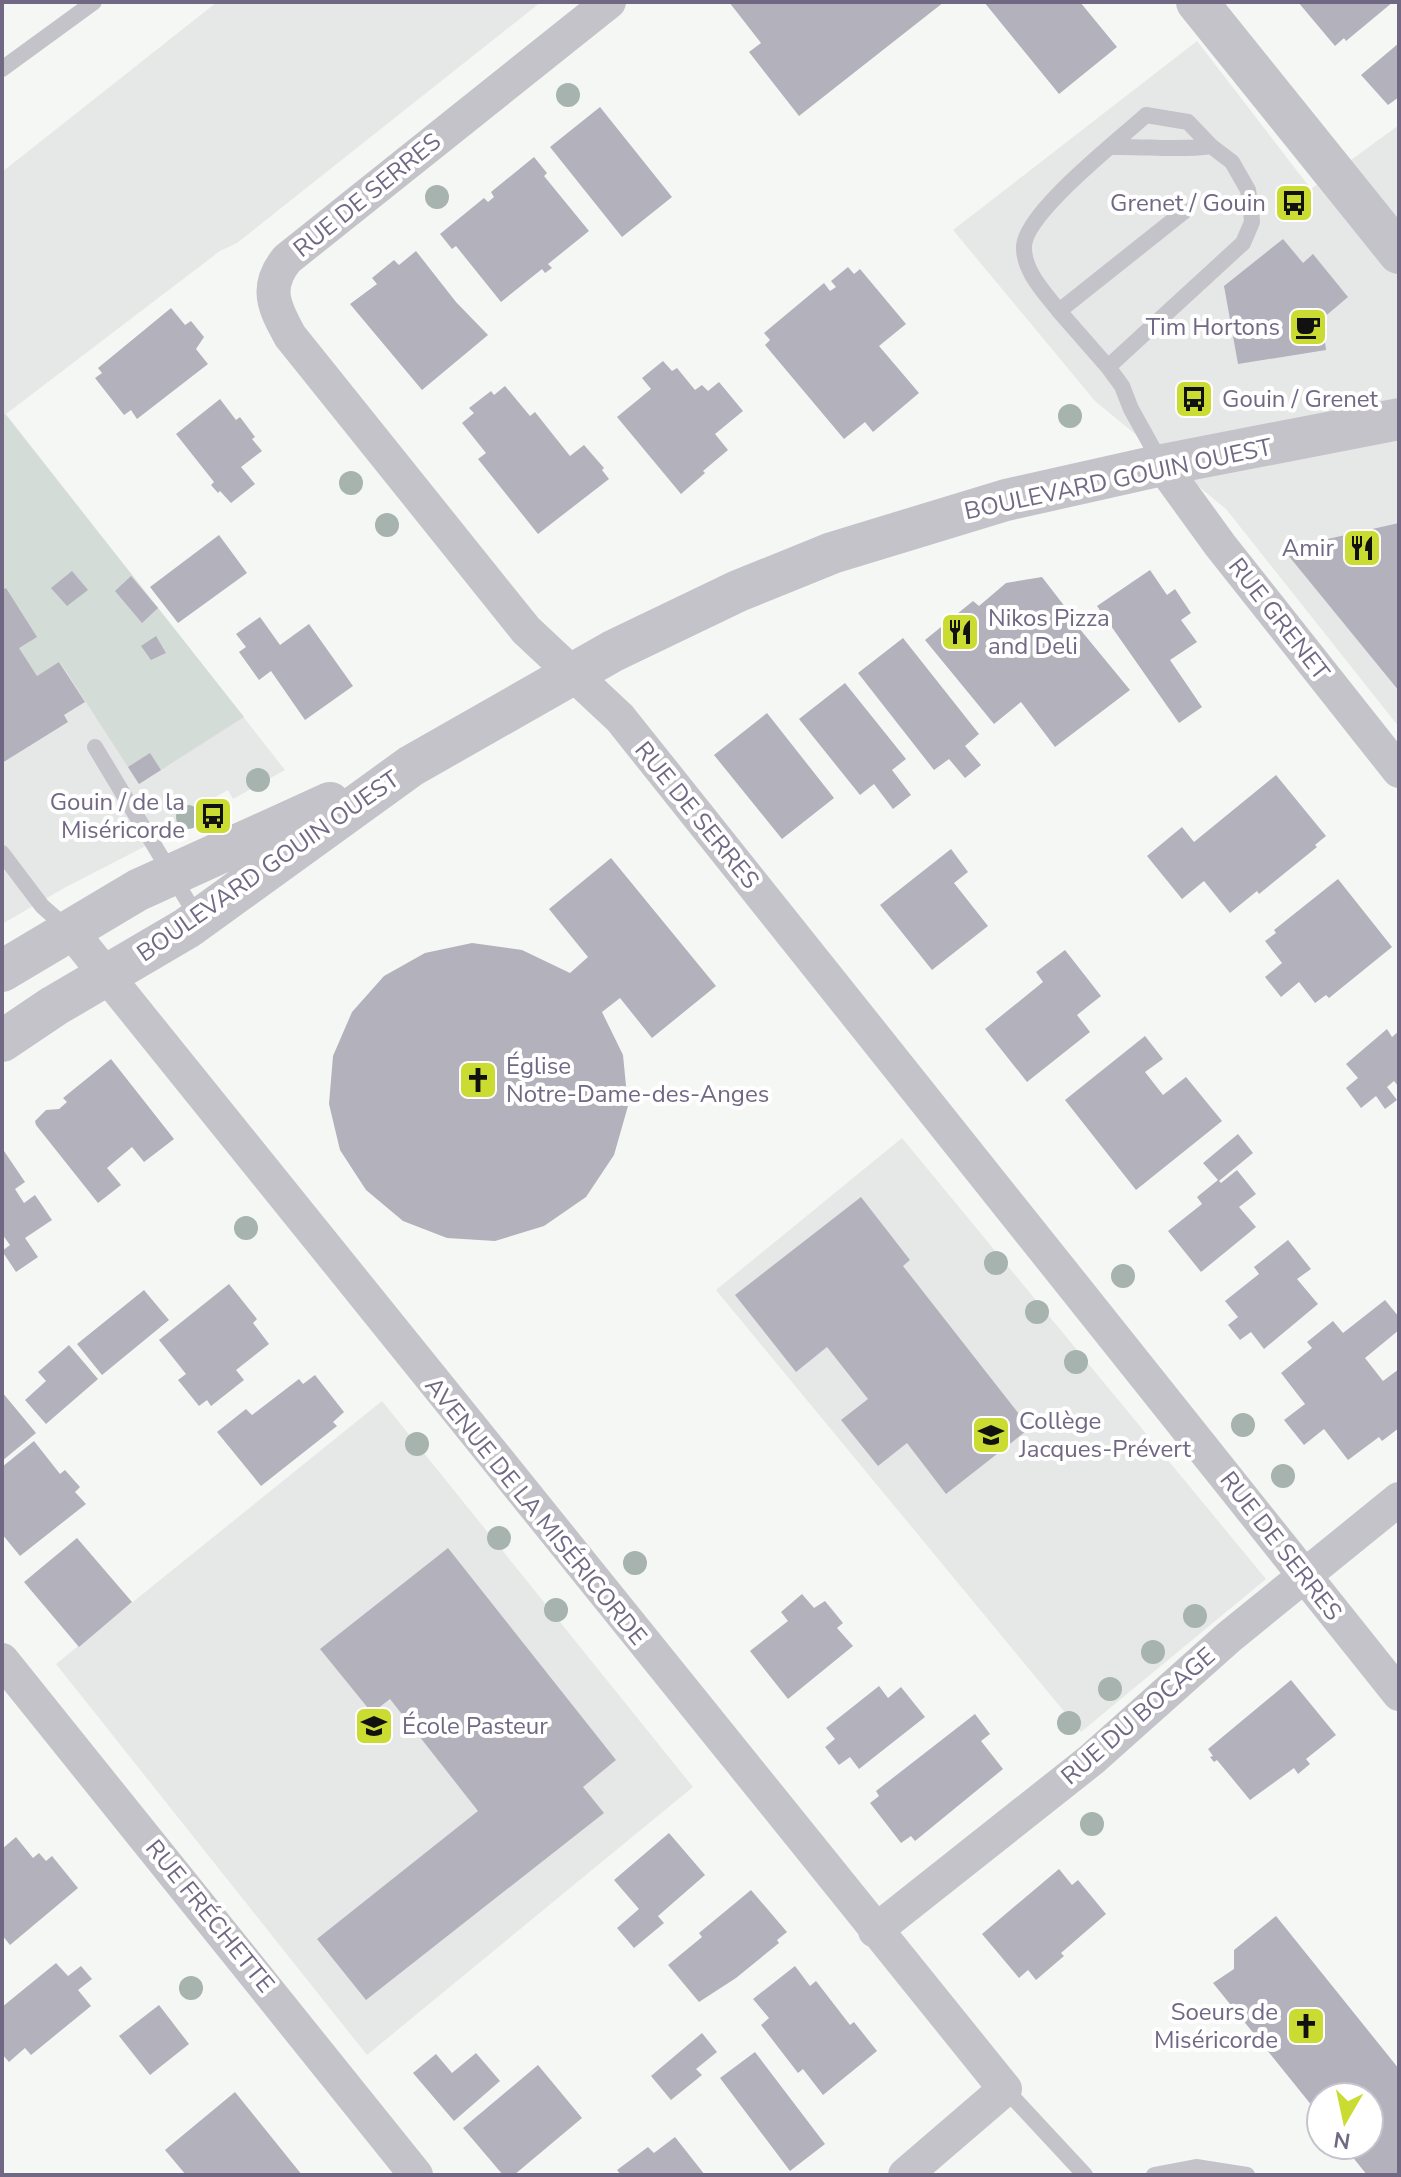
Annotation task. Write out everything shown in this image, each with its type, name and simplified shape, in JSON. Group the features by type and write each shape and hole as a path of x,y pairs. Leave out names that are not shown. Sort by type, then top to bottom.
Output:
{"street":[{"name":"RUE DE SERRES","path":"609,2 304,244 278,270 273,292 275,306 290,336 526,630 620,718 1399,1694"},
{"path":"1197,2 1399,253"},
{"name":"BOULEVARD GOUIN OUEST","path":"2,971 138,890 411,766 574,673 692,612 832,553 1006,500 1162,465 1399,419"},
{"name":"RUE GRENET","path":"1162,465 1220,545 1399,771"},
{"name":"BOULEVARD GOUIN OUEST","path":"2,1041 199,920 411,766"},
{"name":"AVENUE DE LA MISÉRICORDE","path":"70,930 1005,2089"},
{"name":"RUE DU BOCAGE","path":"875,1931 1091,1760 1304,1575 1399,1499"},
{"name":"RUE FRÉCHETTE","path":"2,1660 416,2175"},
{"path":"905,2175 1005,2089"}],"lane":[{"path":"2,69 94,2"},
{"path":"1108,367 1247,237 1252,222 1248,190 1232,162 1188,122 1146,115 1040,213 1027,235 1024,248 1026,263 1059,311 1122,386 1162,465"},
{"path":"1112,147 1147,146 1182,150 1211,146"},
{"path":"1059,311 1186,210"},
{"path":"95,747 199,920"},
{"path":"2,853 42,906 70,930"},
{"path":"1005,2089 1085,2175"},
{"path":"1154,2175 1196,2167 1247,2175"}],"shaded area":[{"path":"217,2 541,2 237,243 220,251 6,414 285,770 233,799 228,790 203,804 208,814 66,887 2,924 2,172"},
{"path":"1197,41 1311,189 1399,125 1399,727 1226,509 1095,401 953,230"},
{"path":"5,414 244,717 139,784 60,662 37,676 19,648 6,589 2,590 2,415"},
{"name":"Collège Jacques-Prévert","path":"902,1138 1266,1579 1081,1732 716,1290"},
{"name":"École Pasteur","path":"382,1401 693,1787 367,2055 56,1664"}],"building":[{"path":"729,2 944,2 799,116 749,52 761,43"},
{"path":"984,2 1080,2 1117,47 1059,94"},
{"path":"1298,2 1393,2 1346,41 1344,38 1335,46"},
{"path":"1399,43 1399,97 1388,105 1361,75"},
{"path":"600,107 672,197 622,237 550,147"},
{"path":"534,157 547,173 544,176 589,231 548,264 552,268 545,273 542,269 501,302 456,246 452,249 440,234 484,198 488,202 494,197 491,192"},
{"path":"1283,239 1303,263 1313,254 1348,297 1322,319 1326,350 1238,364 1224,286"},
{"path":"416,251 456,302 488,335 422,390 350,304 377,284 372,278 394,260 399,265"},
{"path":"848,267 854,274 860,269 906,324 879,346 919,393 873,432 865,422 844,439 765,345 770,340 764,333 824,283 830,291 836,287 831,281"},
{"path":"171,308 185,325 191,321 204,337 196,349 208,364 137,419 131,410 124,415 95,378 102,373 98,368"},
{"path":"663,361 672,371 677,368 695,390 702,385 708,391 719,382 743,411 715,434 728,450 681,494 617,417 651,389 642,378"},
{"path":"505,386 530,416 535,412 570,456 584,445 604,468 602,470 609,479 538,534 478,459 486,453 462,423 474,413 469,408 491,391 494,395"},
{"path":"220,399 236,420 240,417 262,451 241,467 255,484 231,503 211,485 214,482 176,434"},
{"path":"1399,523 1399,691 1283,549"},
{"path":"219,535 247,573 178,623 150,587"},
{"path":"1150,570 1167,595 1175,589 1191,613 1181,620 1197,642 1170,660 1202,707 1179,723 1097,606"},
{"path":"72,571 88,590 67,606 51,588"},
{"path":"131,576 158,608 142,623 115,591"},
{"path":"1042,577 1074,622 1130,690 1055,747 1021,702 994,724 925,640 973,601 979,606 1006,583"},
{"path":"6,588 37,637 19,648 37,676 59,662 85,702 64,715 68,722 2,763 2,590"},
{"path":"260,617 280,645 309,624 353,686 305,720 271,671 259,680 239,652 246,647 236,634"},
{"path":"156,636 166,653 151,660 141,646"},
{"path":"903,638 979,734 965,746 981,765 965,778 949,759 934,770 858,673"},
{"path":"845,683 906,759 892,770 911,795 893,809 874,784 860,795 799,719"},
{"path":"767,713 834,798 782,839 714,755"},
{"path":"150,753 161,770 139,784 128,767"},
{"path":"1276,775 1326,836 1315,845 1317,847 1259,894 1257,891 1230,913 1204,881 1182,899 1147,856 1182,827 1194,842"},
{"path":"951,849 968,872 954,883 988,926 932,970 880,905"},
{"name":"Église Notre-Dame-des-Anges","path":"611,858 716,986 652,1038 620,998 602,1012 623,1055 628,1106 614,1155 586,1197 544,1226 495,1241 447,1238 403,1221 366,1190 340,1150 329,1104 333,1056 352,1012 384,976 425,953 472,943 522,950 570,973 588,957 549,909"},
{"path":"1338,879 1392,947 1329,998 1326,995 1315,1003 1299,982 1281,997 1265,977 1282,963 1265,941 1276,933 1274,930"},
{"path":"1065,950 1101,996 1077,1015 1090,1032 1027,1082 985,1029 1043,982 1036,972"},
{"path":"1387,1029 1392,1037 1399,1031 1399,1087 1394,1081 1387,1087 1397,1100 1385,1109 1376,1096 1361,1108 1346,1088 1358,1078 1346,1064"},
{"path":"1145,1036 1163,1059 1145,1072 1163,1095 1186,1077 1222,1121 1136,1190 1065,1100"},
{"path":"111,1059 174,1139 144,1162 132,1147 107,1168 121,1185 98,1203 35,1121 46,1110 59,1109 67,1102 63,1098"},
{"path":"1238,1134 1253,1153 1219,1181 1221,1183 1237,1170 1256,1194 1239,1207 1256,1227 1201,1272 1168,1231 1202,1204 1197,1197 1218,1180 1203,1163"},
{"path":"2,1148 25,1182 15,1189 24,1203 35,1195 52,1220 25,1238 38,1257 16,1272 2,1251 10,1245 2,1234"},
{"path":"861,1197 910,1260 903,1266 1030,1428 946,1494 907,1443 878,1466 841,1420 868,1399 827,1347 796,1372 735,1295"},
{"path":"1288,1240 1311,1269 1297,1279 1318,1304 1264,1349 1251,1332 1240,1340 1228,1325 1238,1317 1225,1301 1259,1274 1254,1267"},
{"path":"229,1284 257,1319 253,1323 269,1344 236,1370 244,1380 211,1406 207,1400 199,1406 178,1380 186,1374 159,1340"},
{"path":"144,1290 169,1320 102,1375 77,1344"},
{"path":"1385,1300 1399,1317 1399,1330 1365,1358 1383,1381 1399,1369 1399,1428 1382,1441 1379,1437 1348,1460 1324,1429 1304,1445 1284,1420 1305,1404 1281,1373 1312,1348 1307,1342 1333,1321 1343,1333"},
{"path":"69,1345 98,1379 46,1424 25,1400 46,1381 38,1372"},
{"path":"315,1375 344,1412 333,1422 337,1426 261,1486 217,1432 246,1409 252,1415 299,1379 303,1384"},
{"path":"2,1392 36,1433 2,1461"},
{"path":"34,1441 60,1474 65,1470 80,1487 75,1492 86,1504 20,1556 2,1534 2,1467"},
{"path":"77,1538 132,1602 79,1647 24,1582"},
{"path":"448,1548 616,1760 583,1787 604,1813 366,2000 317,1939 478,1811 390,1699 372,1713 320,1649"},
{"path":"802,1594 814,1608 825,1601 843,1623 837,1628 853,1646 788,1699 750,1651 788,1621 781,1612"},
{"path":"1291,1680 1336,1735 1306,1759 1310,1764 1298,1774 1294,1768 1250,1800 1217,1760 1214,1762 1208,1749"},
{"path":"879,1686 888,1698 901,1687 925,1717 859,1769 850,1757 839,1765 825,1747 835,1739 826,1728"},
{"path":"975,1714 990,1734 981,1741 1003,1769 915,1841 911,1836 901,1843 870,1803 879,1796 876,1791"},
{"path":"669,1833 705,1875 658,1916 664,1923 634,1948 617,1928 639,1909 614,1880"},
{"path":"16,1837 33,1858 39,1853 46,1861 52,1856 78,1888 10,1945 2,1935 2,1849"},
{"path":"1059,1869 1072,1885 1078,1880 1106,1914 1061,1953 1064,1956 1036,1980 1028,1970 1019,1978 982,1934"},
{"path":"751,1890 787,1932 777,1940 779,1943 736,1978 699,2002 668,1965 702,1937 699,1933"},
{"name":"Soeurs de Miséricorde","path":"1276,1916 1399,2069 1399,2175 1367,2175 1356,2161 1385,2161 1385,2081 1305,2081 1305,2097 1213,1983 1234,1969 1234,1950"},
{"path":"56,1963 68,1976 81,1966 92,1979 78,1990 91,2006 31,2055 25,2048 9,2062 2,2054 2,2007"},
{"path":"795,1966 810,1986 816,1981 850,2025 854,2022 877,2051 823,2095 803,2069 798,2073 761,2025 769,2018 753,1999"},
{"path":"159,2005 189,2044 150,2075 119,2036"},
{"path":"702,2033 717,2052 696,2069 702,2075 671,2100 651,2076"},
{"path":"755,2052 825,2144 790,2171 720,2078"},
{"path":"476,2053 500,2081 454,2121 413,2073 436,2054 452,2073"},
{"path":"538,2065 582,2118 514,2175 503,2175 463,2128"},
{"path":"235,2092 302,2175 186,2175 165,2150"},
{"path":"675,2137 705,2175 621,2175 617,2170 648,2147 654,2153"}],"place":[{"name":"Grenet / Gouin","path":"1294,203"},
{"name":"Tim Hortons","path":"1308,327"},
{"name":"Gouin / Grenet","path":"1194,399"},
{"name":"Amir","path":"1362,548"},
{"name":"Nikos Pizza and Deli","path":"960,632"},
{"name":"Gouin / de la Miséricorde","path":"213,816"},
{"name":"Église Notre-Dame-des-Anges","path":"478,1080"},
{"name":"Collège Jacques-Prévert","path":"991,1435"},
{"name":"École Pasteur","path":"374,1726"},
{"name":"Soeurs de Miséricorde","path":"1306,2026"}]}
